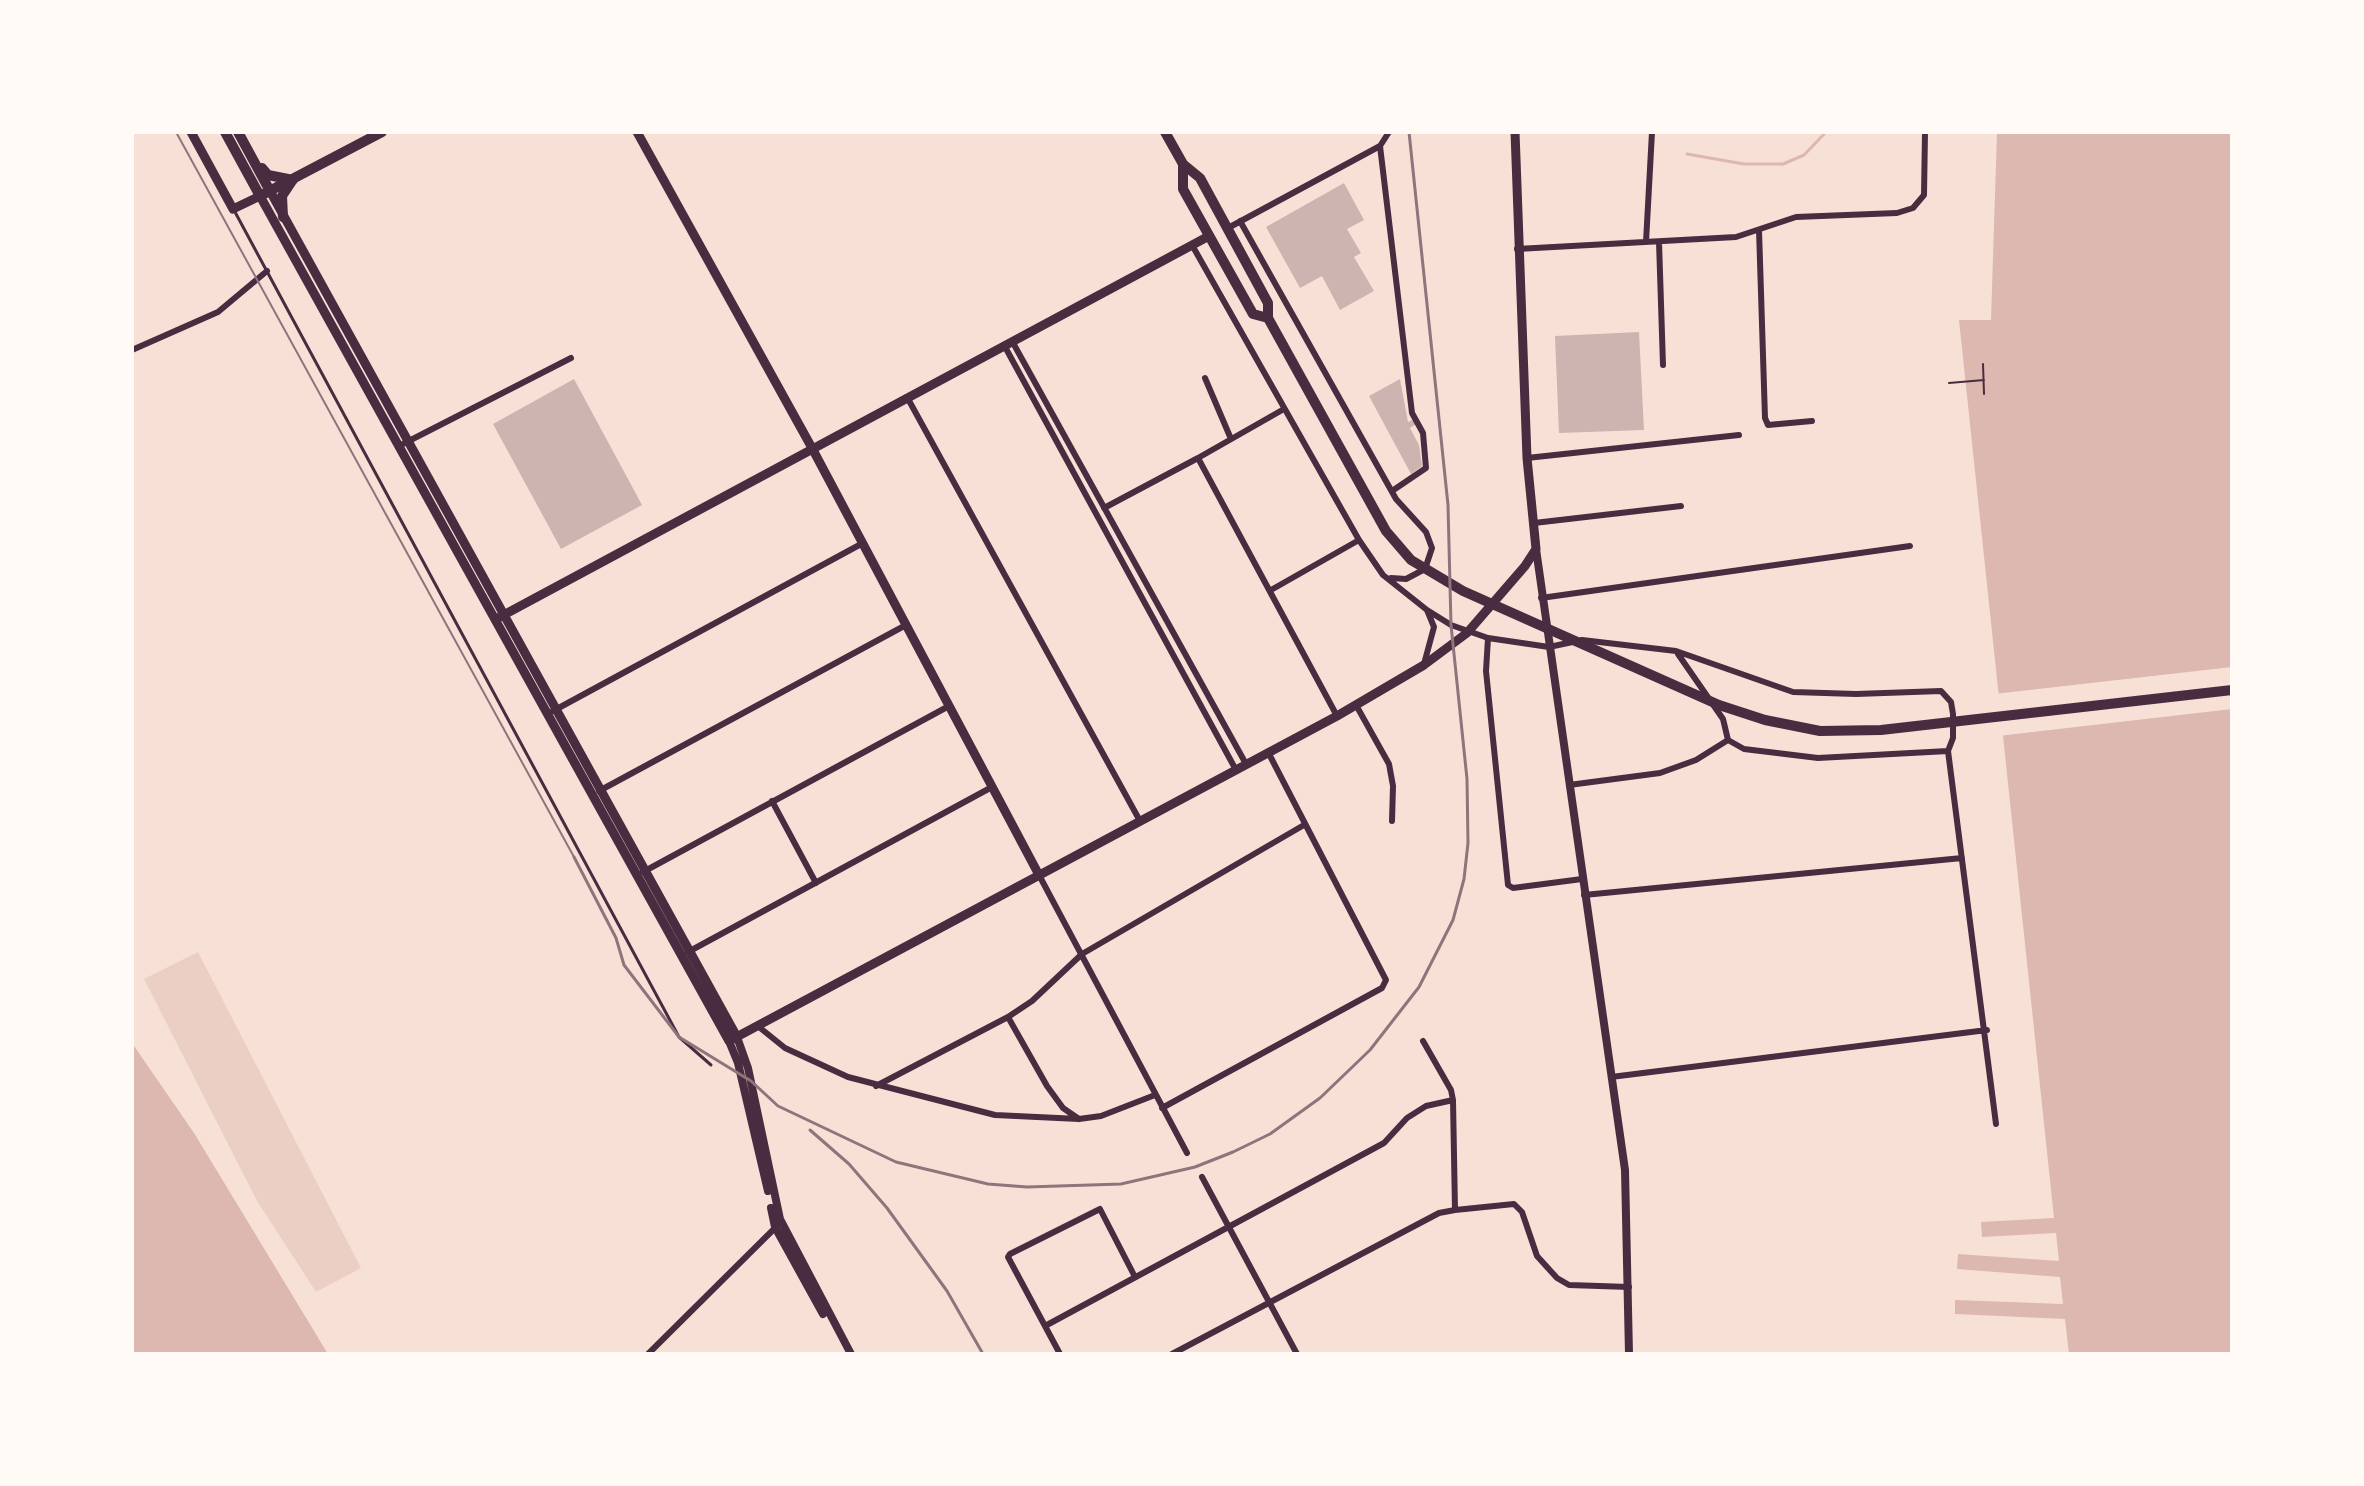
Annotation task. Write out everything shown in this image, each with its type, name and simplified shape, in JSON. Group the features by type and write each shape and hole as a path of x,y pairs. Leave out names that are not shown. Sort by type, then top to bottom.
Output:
{"main road":[{"path":"191,132 233,209 382,132"},
{"path":"225,132 283,217 403,443"},
{"path":"238,132 268,175 293,180"},
{"path":"637,132 812,448 1039,875"},
{"path":"1165,132 1183,164 1200,178 1228,228 1268,303 1268,318 1386,531 1411,560 1463,591 1719,705 1765,720 1820,731 1881,730 2232,690"},
{"path":"252,156 265,193 733,1039 1337,716 1424,665 1467,633 1536,549 1527,458 1515,132"},
{"path":"1183,164 1183,189 1253,314 1268,318"},
{"path":"283,217 282,196 293,180"},
{"path":"500,618 1209,236"}],"street":[{"path":"1228,228 1380,146 1389,132"},
{"path":"1646,242 1652,132"},
{"path":"1517,249 1736,237 1796,217 1897,213 1913,208 1924,195 1925,132"},
{"path":"1380,146 1412,413 1423,433 1426,468 1392,491"},
{"path":"1240,221 1392,491 1426,532 1432,548 1429,562 1417,575 1395,579 1383,575"},
{"path":"1759,230 1765,418 1768,425 1812,421"},
{"path":"1659,242 1663,365"},
{"path":"1192,245 1359,540 1383,575 1427,610 1467,633 1488,638 1549,647 1582,640 1676,651 1793,692 1856,694 1941,691 1951,702 1953,714 1953,738 1948,751 1987,1030 1996,1124"},
{"path":"132,350 218,312 267,271"},
{"path":"1008,343 1060,427 1246,764"},
{"path":"1008,343 1051,432 1236,770"},
{"path":"403,443 571,358"},
{"path":"1205,378 1231,439"},
{"path":"907,397 1140,821"},
{"path":"1095,514 1284,409"},
{"path":"1051,432 1060,427"},
{"path":"1527,458 1739,435"},
{"path":"1198,458 1337,716"},
{"path":"1534,523 1681,506"},
{"path":"1271,590 1359,540"},
{"path":"552,712 863,543"},
{"path":"1541,598 1910,546"},
{"path":"1536,549 1625,1170 1629,1354"},
{"path":"1136,589 1147,584"},
{"path":"1424,665 1434,627 1427,610"},
{"path":"596,792 906,625"},
{"path":"1165,641 1175,634"},
{"path":"1488,638 1486,671 1508,885 1513,888 1582,879"},
{"path":"1676,651 1723,719 1728,740 1744,749 1818,758 1948,751"},
{"path":"1356,705 1389,764 1393,786 1392,821"},
{"path":"641,873 949,706"},
{"path":"1569,785 1660,773 1696,760 1728,740"},
{"path":"1162,1108 1382,988 1386,980 1268,752"},
{"path":"685,953 992,787"},
{"path":"772,801 816,883"},
{"path":"876,1086 1008,1017 1032,1001 1082,954 1304,825"},
{"path":"1584,895 1962,858"},
{"path":"1039,875 1187,1153"},
{"path":"1008,1017 1047,1086 1063,1108 1079,1119"},
{"path":"759,1027 785,1048 876,1086 995,1115 1079,1119 1101,1116 1155,1095"},
{"path":"1611,1077 1987,1030"},
{"path":"733,1039 748,1068 778,1225 849,1354"},
{"path":"1423,1041 1451,1090 1453,1100 1455,1210"},
{"path":"1045,1326 1384,1143 1407,1118 1426,1106 1453,1100"},
{"path":"1202,1177 1297,1354"},
{"path":"1172,1354 1439,1213 1455,1210 1514,1204 1522,1212 1537,1256 1557,1278 1569,1285 1629,1287"},
{"path":"1060,1354 1008,1257 1010,1254 1100,1209 1135,1277"},
{"path":"648,1354 778,1225"}],"lane":[{"path":"233,209 679,1037 711,1065"}],"path":[{"path":"1983,364 1984,394"},
{"path":"1949,383 1984,380"}],"shaded area":[{"path":"1997,132 2232,132 2232,1354 2069,1354 2065,1319 1955,1314 1955,1300 2063,1304 2060,1277 1957,1269 1958,1254 2059,1261 2056,1233 1982,1237 1981,1222 2054,1218 1959,320 1991,320"},
{"path":"198,952 361,1268 316,1292 257,1201 144,979"},
{"path":"132,1043 194,1133 328,1354 132,1354"}],"pier":[{"path":"2232,667 2232,709 1998,736 1994,694"}],"building":[{"path":"1344,183 1364,220 1347,229 1361,253 1354,257 1374,291 1340,310 1322,276 1300,288 1266,227"},
{"path":"1639,332 1644,430 1559,433 1555,336"},
{"path":"574,379 642,505 561,549 493,424"},
{"path":"1400,379 1408,422 1414,419 1416,424 1410,428 1419,445 1422,466 1411,474 1369,396"}],"waterway":[{"path":"1687,154 1744,164 1783,164 1804,155 1826,132"}],"tram line":[{"path":"176,132 574,857"}],"railway":[{"path":"574,857 616,938 624,965 679,1037 751,1081 778,1106 896,1162 988,1184 1027,1187 1121,1184 1195,1167 1233,1152 1270,1134 1320,1098 1370,1050 1419,987 1453,920 1464,879 1468,843 1467,779 1451,625 1448,505 1409,132"},
{"path":"810,1130 849,1164 887,1208 947,1291 983,1354"}]}
